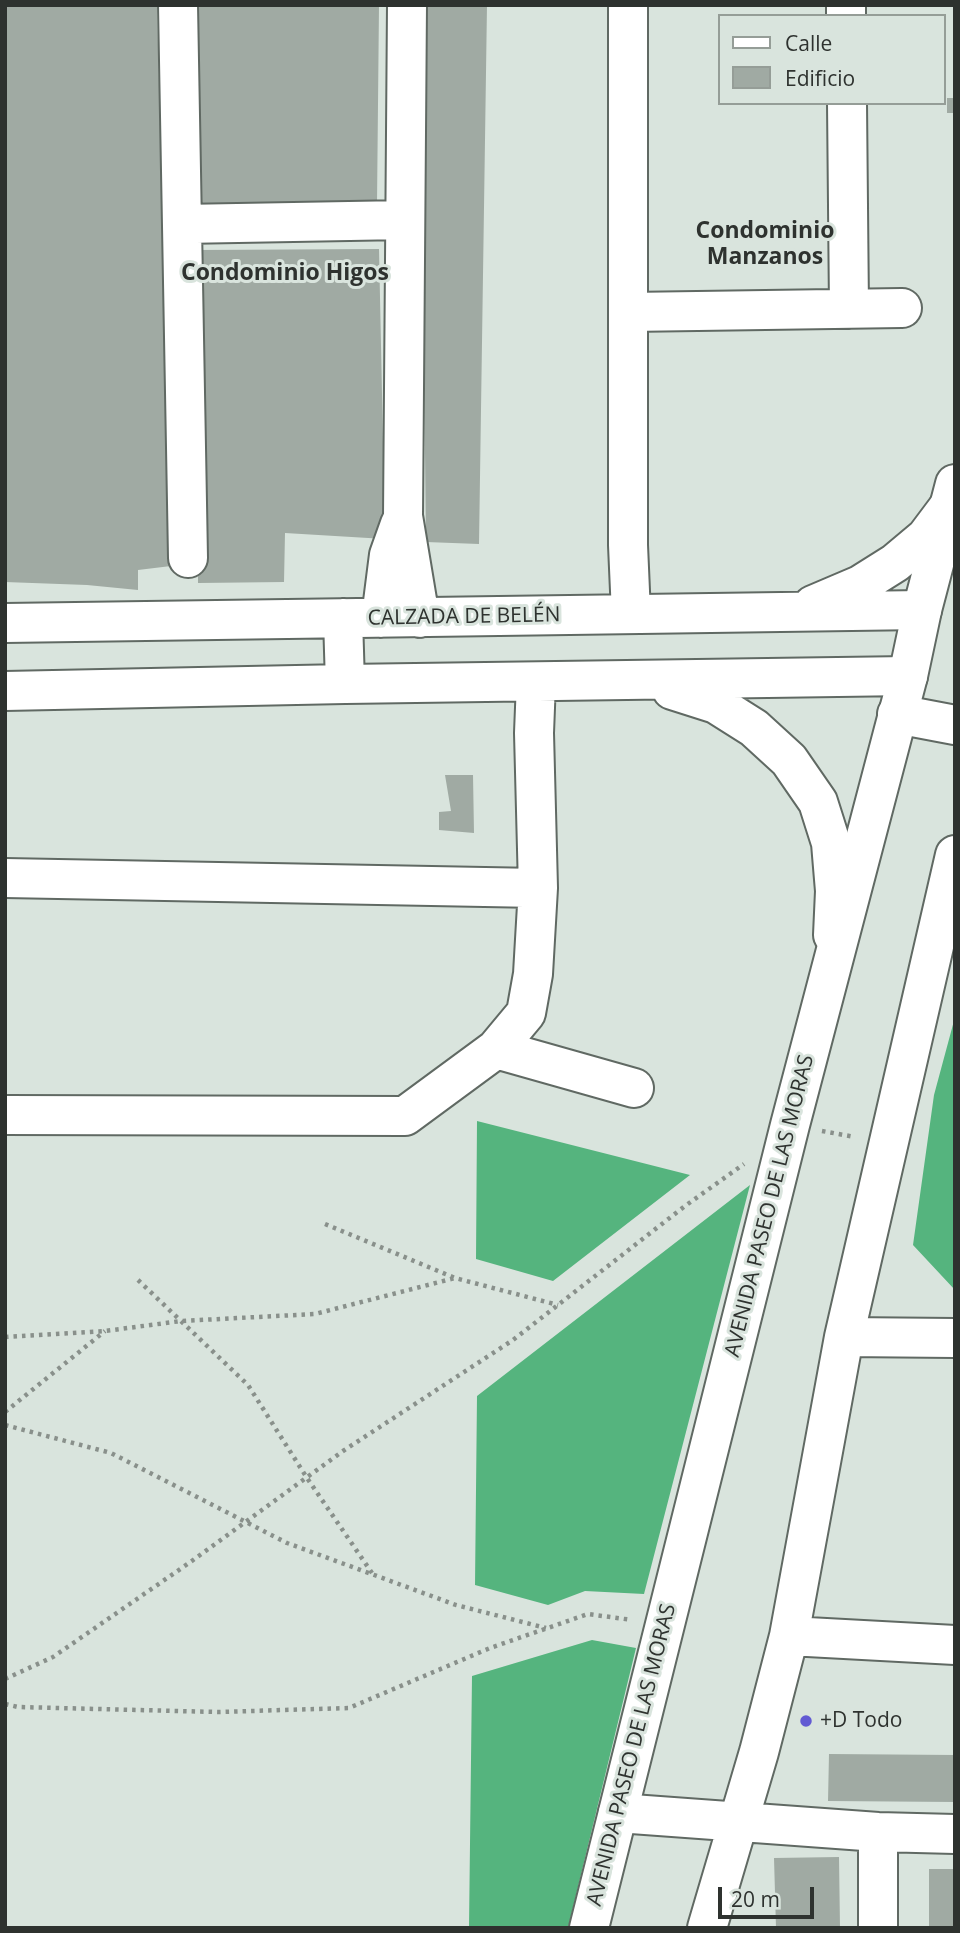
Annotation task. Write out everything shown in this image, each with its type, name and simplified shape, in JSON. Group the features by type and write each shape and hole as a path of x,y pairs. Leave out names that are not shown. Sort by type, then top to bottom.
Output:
{"street":[{"path":"178,5 188,558"},
{"path":"407,5 403,516 420,618"},
{"path":"628,5 628,545 631,614"},
{"path":"847,105 849,309"},
{"path":"181,224 405,220"},
{"path":"629,312 902,309"},
{"path":"798,612 860,585 895,564 926,537 952,495"},
{"name":"AVENIDA PASEO DE LAS MORAS","path":"589,1928 789,1129 908,677 922,610 952,495"},
{"path":"382,618 389,555 403,516"},
{"name":"CALZADA DE BELÉN","path":"5,623 922,610"},
{"path":"343,618 345,684"},
{"path":"5,691 908,677"},
{"path":"625,680 676,691 716,704 754,728 789,760 818,802 831,843 835,891 831,964"},
{"path":"5,1115 405,1116 496,1049 526,1013 533,974 538,888 534,733 536,682"},
{"path":"897,714 955,725"},
{"path":"707,1928 789,1636 844,1337 888,1143 948,902 955,855"},
{"path":"5,878 538,888"},
{"path":"496,1049 634,1088"},
{"path":"844,1337 955,1338"},
{"path":"789,1636 955,1645"},
{"path":"618,1813 878,1832 955,1834"},
{"path":"878,1832 878,1928"}],"path":[{"path":"5,1679 53,1657 342,1451 513,1340 789,1129 888,1143"},
{"path":"325,1224 455,1278 559,1305"},
{"path":"5,1337 105,1331 181,1321 314,1314 455,1278"},
{"path":"138,1280 248,1385 373,1574"},
{"path":"5,1412 105,1331"},
{"path":"5,1425 111,1454 287,1543 456,1605 547,1628"},
{"path":"5,1704 18,1707 218,1712 349,1707 490,1647 588,1614 664,1624"}],"green space":[{"path":"955,1017 955,1290 913,1245 934,1095"},
{"path":"477,1121 690,1175 553,1281 476,1259"},
{"path":"750,1185 644,1594 585,1591 548,1605 475,1585 477,1396"},
{"path":"592,1640 636,1648 568,1928 469,1928 472,1676"}],"building":[{"path":"5,5 157,5 171,566 138,570 138,590 5,582"},
{"path":"197,5 379,5 377,203 199,203"},
{"path":"420,5 487,5 479,544 426,542"},
{"path":"947,98 955,98 955,113 947,113"},
{"path":"379,249 385,539 285,533 284,582 198,583 197,250"},
{"path":"445,775 473,775 474,833 439,830 439,812 451,811"},
{"path":"829,1754 955,1755 955,1802 828,1801"},
{"path":"839,1857 840,1928 776,1928 774,1858"},
{"path":"929,1869 955,1869 955,1928 929,1928"}],"place":[{"name":"+D Todo","path":"806,1721"}],"district":[{"name":"Condominio Manzanos","path":"765,244"},
{"name":"Condominio Higos","path":"285,273"}]}
